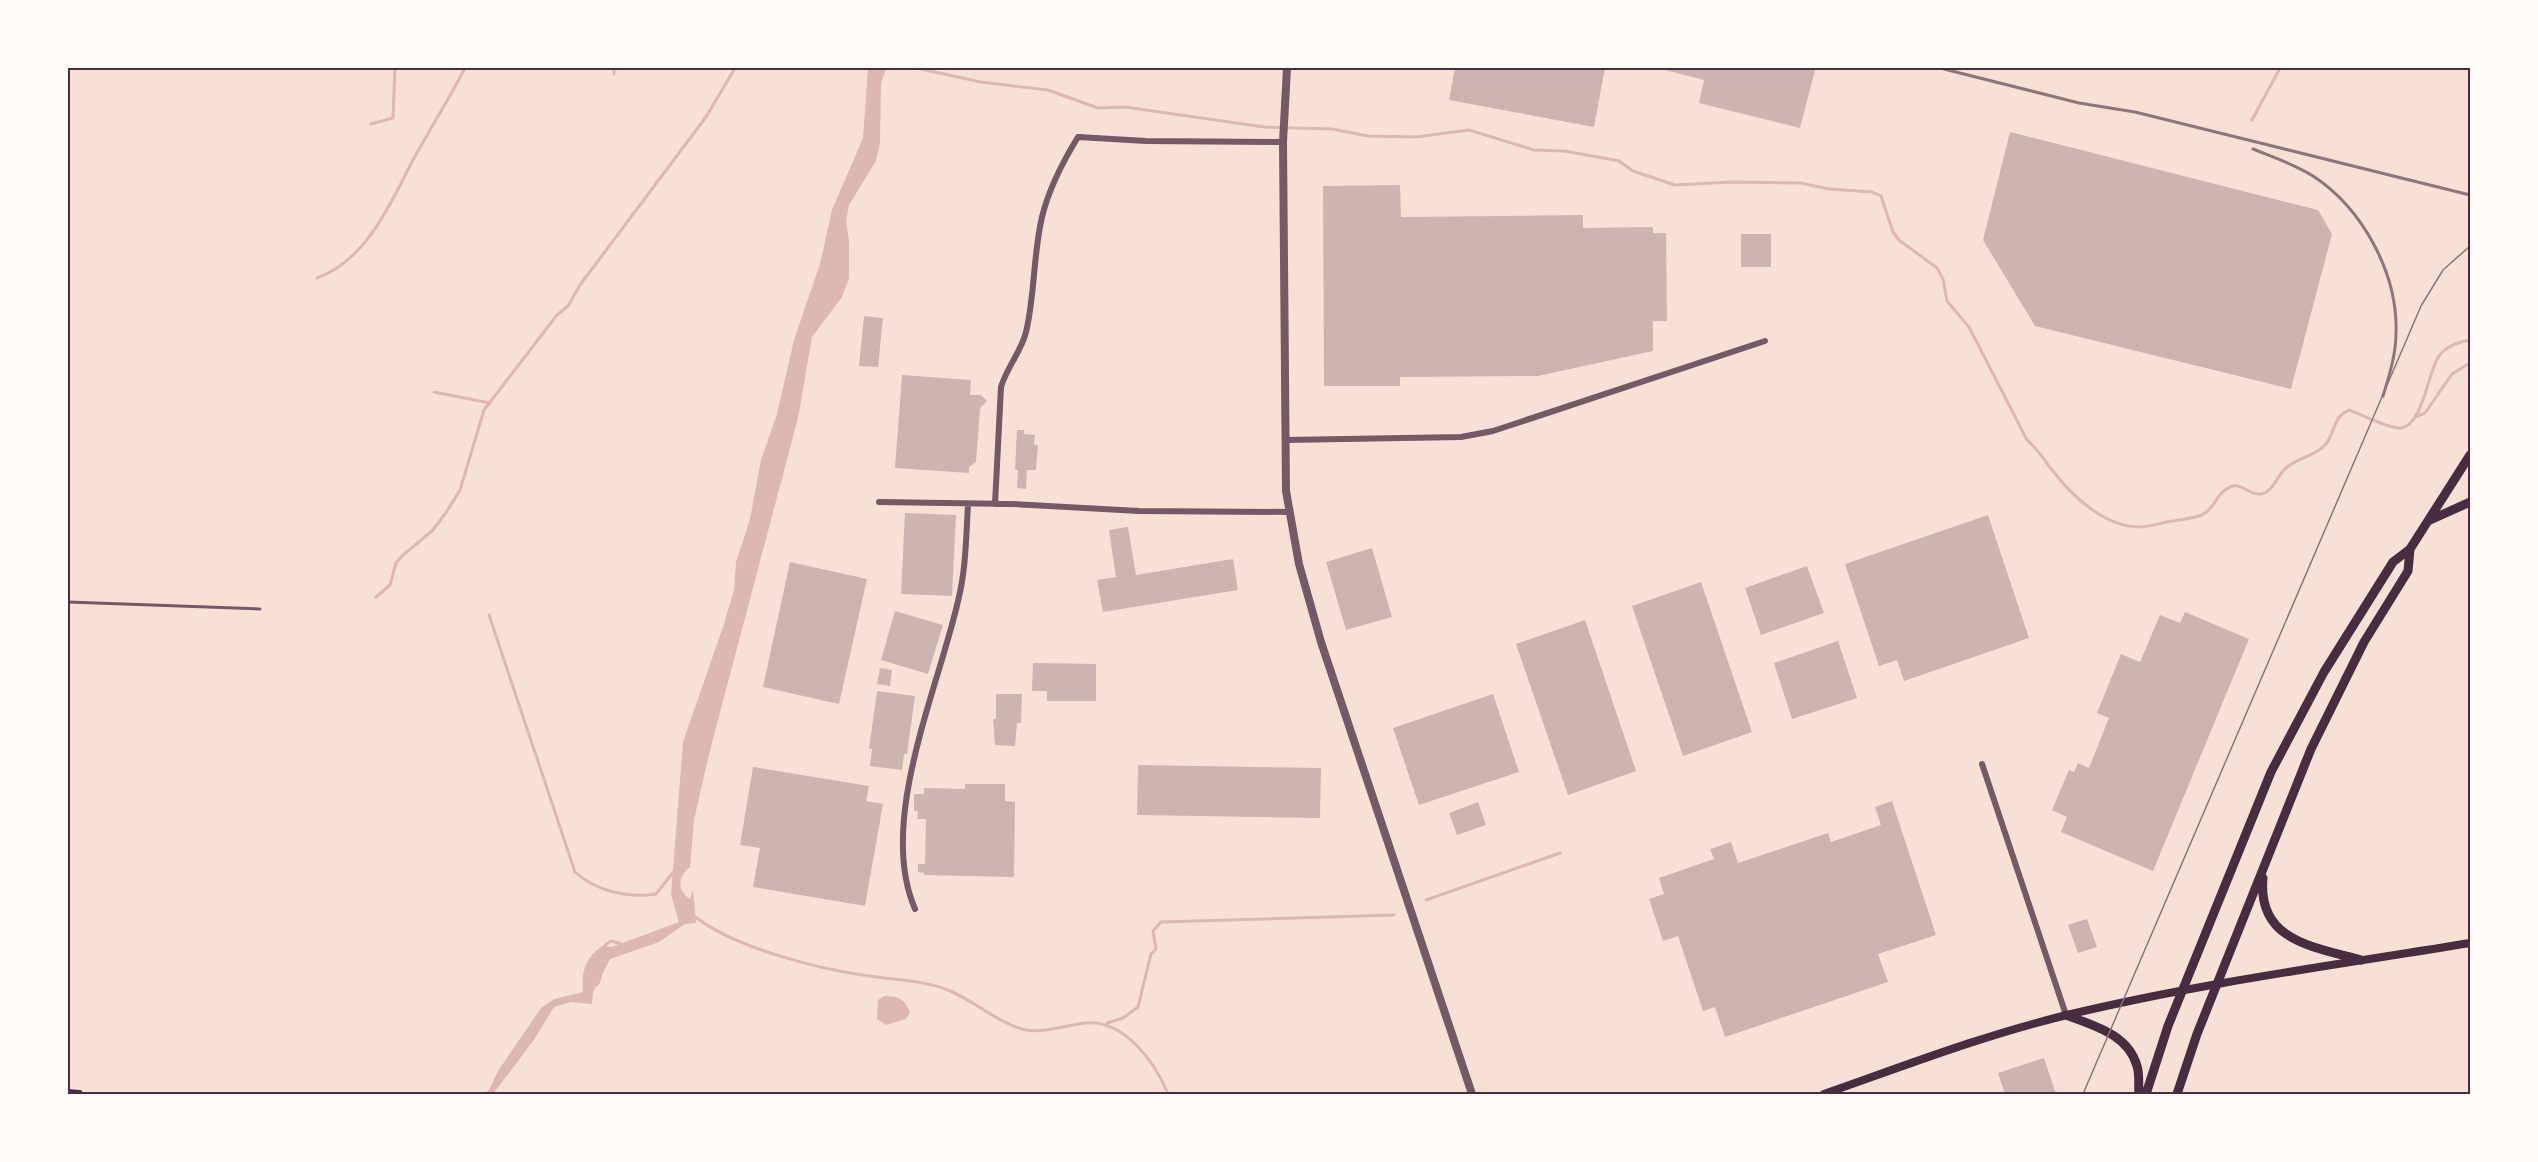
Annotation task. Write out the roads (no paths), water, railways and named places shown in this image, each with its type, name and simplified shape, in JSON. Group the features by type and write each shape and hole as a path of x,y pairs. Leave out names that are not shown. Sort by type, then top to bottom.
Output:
{"main road":[{"path":"2146,1095 2183,990 2251,819 2287,738 2324,672 2393,562 2410,549 2470,456"},
{"path":"2428,521 2470,502"},
{"path":"2177,1095 2264,866 2326,714 2364,642 2408,571 2410,549"},
{"path":"2264,866 2261,899 2278,928 2303,944 2361,960"},
{"path":"1824,1095 1997,1034 2066,1015 2183,990 2470,943"},
{"path":"2066,1015 2123,1041 2133,1054 2138,1068 2139,1095"},
{"path":"68,1093 79,1095"}],"street":[{"path":"1287,68 1283,142 1285,440 1289,512 1304,585 1321,642 1472,1095"},
{"path":"995,504 1001,387 1026,332 1041,219 1049,192 1062,162 1078,137 1146,141 1283,142"},
{"path":"1285,440 1461,437 1493,431 1765,341"},
{"path":"879,502 995,504 1139,511 1289,512"},
{"path":"915,909 903,873 904,801 959,599 968,505"},
{"path":"1982,764 2066,1015"}],"lane":[{"path":"68,602 260,609"}],"waterway":[{"path":"371,124 393,118 395,68"},
{"path":"317,278 335,270 350,258 375,229 465,68"},
{"path":"614,68 614,74"},
{"path":"376,597 390,585 396,563 433,530 460,490 484,410 557,315 568,306 580,285 706,117 735,68"},
{"path":"916,68 981,82 1048,90 1098,108 1125,107 1264,127 1332,129 1368,136 1416,137 1469,130 1534,150 1565,151 1619,161 1633,171 1675,185 1732,182 1800,183 1829,189 1872,192 1881,196 1893,232 1899,240 1937,268 1943,279 1947,301 1969,327 2027,440 2080,500 2102,516 2126,526 2146,526 2202,515 2210,509 2225,490 2234,486 2256,494 2268,491 2289,465 2315,453 2324,446 2339,417 2349,410 2396,428 2408,425 2420,408 2439,356 2449,347 2470,340"},
{"path":"2252,120 2280,68"},
{"path":"2415,417 2425,413 2452,374 2470,363"},
{"path":"434,392 490,403"},
{"path":"489,615 575,872 603,889 624,894 645,895 656,894 675,870"},
{"path":"1426,900 1560,853"},
{"path":"1107,1023 1123,1018 1138,1007 1151,954 1156,949 1153,931 1161,922 1394,915"},
{"path":"694,916 731,938 802,962 849,973 921,982 940,987 959,995 1006,1023 1026,1030 1048,1030 1085,1023 1113,1028 1125,1035 1146,1056 1168,1094"},
{"path":"597,985 600,979 603,949 611,941 625,945"}],"tram line":[{"path":"2083,1094 2421,306 2443,270 2470,246"}],"railway":[{"path":"1940,68 2079,103 2135,112 2470,195"},
{"path":"2253,149 2298,168 2331,189 2347,206 2374,244 2384,265 2395,310 2395,349 2383,396"}]}
